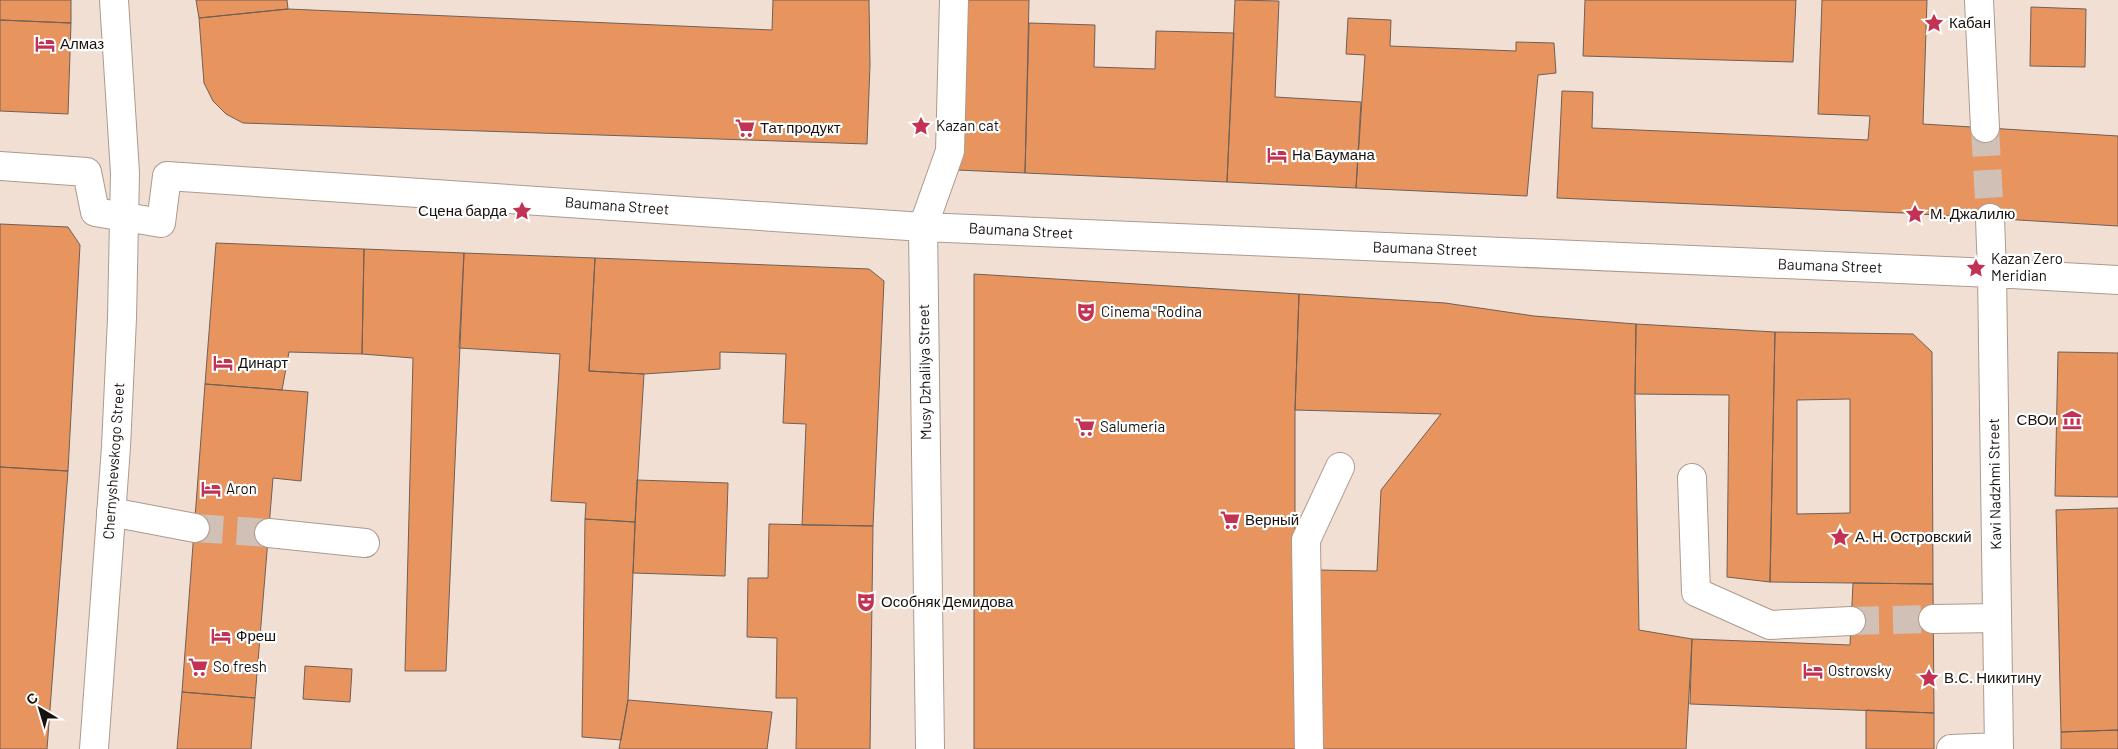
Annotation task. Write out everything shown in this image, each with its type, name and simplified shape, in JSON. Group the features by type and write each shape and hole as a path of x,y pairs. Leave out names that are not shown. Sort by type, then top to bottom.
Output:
{"street":[{"name":"Chernyshevskogo Street","path":"94,749 111,512 122,318 125,173 114,0"},
{"name":"Musy Dzhalilya Street","path":"930,749 923,227 950,151 954,0"},
{"path":"1979,0 1985,128"},
{"path":"0,166 125,173"},
{"name":"Baumana Street","path":"87,172 95,212 161,223 167,176 923,227 2118,280"},
{"name":"Kavi Nadzhmi Street","path":"1990,218 1999,748"},
{"path":"1309,749 1306,540 1340,467"},
{"path":"1692,478 1696,592 1770,624 1851,621"},
{"path":"111,512 195,528"},
{"path":"269,533 365,543"},
{"path":"1933,619 1997,618"},
{"path":"1951,749 1999,748"}],"building":[{"path":"0,0 71,0 71,23 0,20"},
{"path":"196,0 287,0 288,9 199,18"},
{"path":"773,0 869,0 870,65 867,144 243,123 226,114 213,101 204,83 199,18 288,9 772,30"},
{"path":"962,0 1029,0 1025,173 957,170"},
{"path":"1235,0 1279,1 1275,97 1361,102 1356,188 1227,182"},
{"path":"1585,0 1796,0 1793,62 1583,56"},
{"path":"1822,0 1927,0 1923,124 2118,136 2118,226 1903,213 1557,198 1562,91 1593,92 1592,128 1868,140 1870,116 1818,114"},
{"path":"2031,7 2086,9 2085,67 2030,66"},
{"path":"1348,18 1391,20 1390,46 1516,51 1516,42 1554,43 1556,73 1538,75 1527,196 1356,188 1365,55 1346,54"},
{"path":"0,20 71,23 68,114 0,111"},
{"path":"1029,23 1095,25 1094,67 1155,69 1156,31 1234,33 1227,182 1025,173"},
{"path":"0,224 68,227 80,245 68,471 0,467"},
{"path":"216,243 364,249 362,354 289,352 282,390 205,384"},
{"path":"364,249 464,253 446,671 405,671 413,358 362,354"},
{"path":"464,253 595,258 589,371 644,374 635,522 585,519 586,503 551,501 560,354 459,348"},
{"path":"595,258 869,269 884,281 873,526 802,525 806,424 783,423 786,354 720,352 720,369 644,374 589,371"},
{"path":"974,274 1299,294 1295,410 1295,749 974,749"},
{"path":"1299,294 1445,303 1534,316 1636,324 1635,394 1639,630 1692,639 1686,749 1316,749 1318,570 1377,571 1381,490 1441,414 1295,410"},
{"path":"1636,324 1775,332 1770,582 1727,577 1729,395 1635,394"},
{"path":"1775,332 1913,334 1932,352 1933,584 1770,582","holes":["1850,399 1850,513 1797,514 1797,400"]},
{"path":"2058,352 2118,353 2118,497 2055,496"},
{"path":"205,384 308,392 301,481 273,478 255,698 182,692"},
{"path":"0,467 68,471 47,749 0,749"},
{"path":"637,480 728,483 725,576 633,573"},
{"path":"2118,508 2118,730 2061,732 2056,510"},
{"path":"585,519 635,522 628,700 621,740 582,737"},
{"path":"769,524 873,526 870,749 796,749 797,698 776,698 777,638 747,637 748,578 768,578"},
{"path":"1853,583 1933,584 1934,713 1690,704 1692,639 1850,645"},
{"path":"305,666 352,669 350,702 303,699"},
{"path":"182,692 255,698 251,749 177,749"},
{"path":"628,700 772,712 767,749 619,749"},
{"path":"1866,710 1934,713 1934,749 1866,749"},
{"path":"2118,730 2118,749 2061,749 2061,732"}],"tunnel":[{"path":"1985,128 1990,218"},
{"path":"195,528 269,533"},
{"path":"1851,621 1933,619"}],"place":[{"name":"Кабан","path":"1934,23"},
{"name":"Алмаз","path":"45,44"},
{"name":"Kazan cat","path":"921,126"},
{"name":"Тат продукт","path":"745,128"},
{"name":"На Баумана","path":"1277,155"},
{"name":"Сцена барда","path":"522,211"},
{"name":"М. Джалилю","path":"1915,214"},
{"name":"Kazan Zero Meridian","path":"1976,268"},
{"name":"Cinema \"Rodina","path":"1086,312"},
{"name":"Динарт","path":"223,363"},
{"name":"СВОи","path":"2072,420"},
{"name":"Salumeria","path":"1085,427"},
{"name":"Aron","path":"211,489"},
{"name":"Верный","path":"1230,520"},
{"name":"А. Н. Островский","path":"1840,537"},
{"name":"Особняк Демидова","path":"866,602"},
{"name":"Фреш","path":"221,636"},
{"name":"So fresh","path":"198,667"},
{"name":"Ostrovsky","path":"1813,671"},
{"name":"В.С. Никитину","path":"1929,678"}]}
